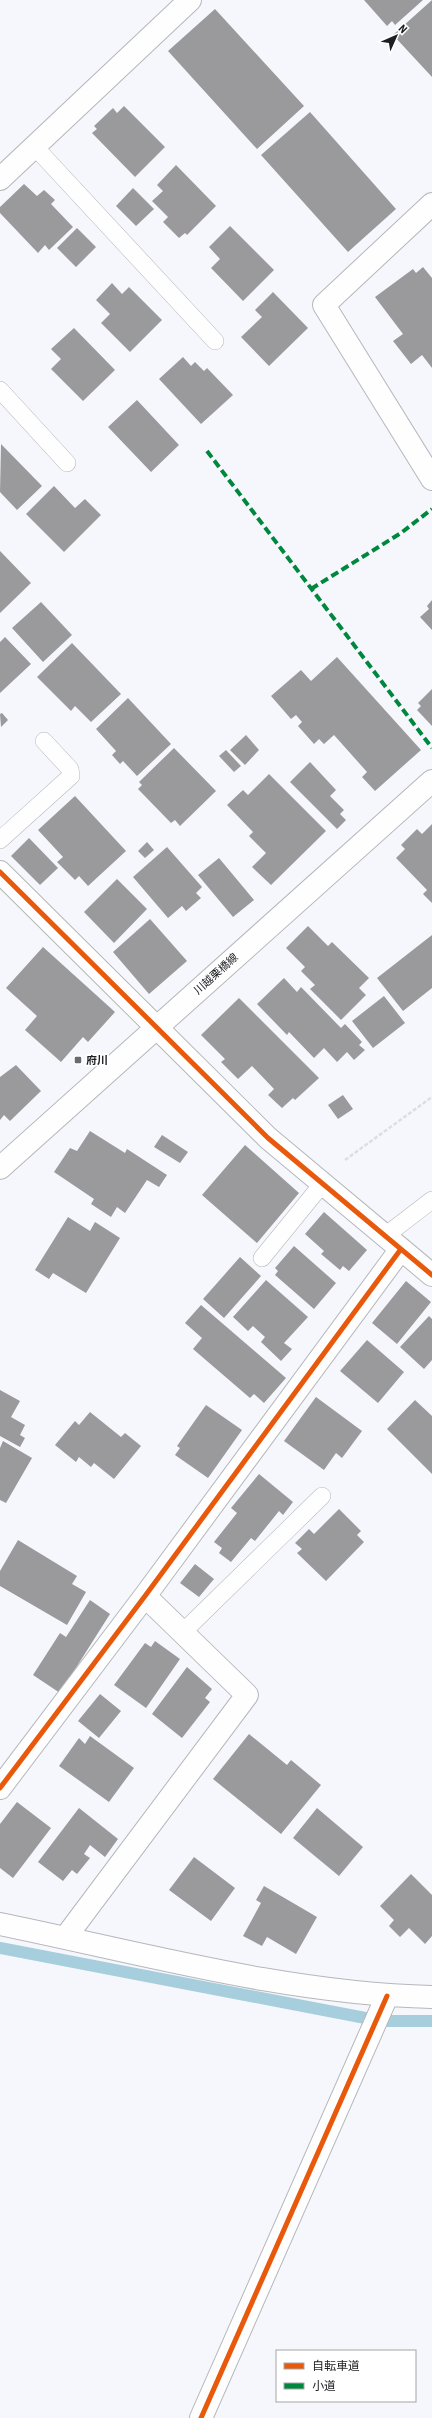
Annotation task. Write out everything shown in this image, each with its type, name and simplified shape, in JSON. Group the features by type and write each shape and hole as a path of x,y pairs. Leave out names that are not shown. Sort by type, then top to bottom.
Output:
{"street":[{"path":"0,179 190,0"},
{"path":"432,204 324,305 432,479"},
{"name":"川越栗橋線","path":"0,1168 432,781"},
{"path":"0,872 268,1138 432,1275"},
{"path":"0,1788 145,1596 393,1242"},
{"path":"65,1938 247,1695 184,1632 145,1596"},
{"path":"0,1924 271,1981 387,1996 432,1997"},
{"path":"201,2418 387,1996"}],"lane":[{"path":"35,147 215,341"},
{"path":"0,390 67,464"},
{"path":"0,840 71,776 70,769 44,741"},
{"path":"262,1258 322,1183"},
{"path":"393,1242 432,1200"},
{"path":"184,1632 322,1496"}],"path":[{"path":"322,1183 333,1169 432,1097"}],"building":[{"path":"364,0 423,0 395,25 392,21 387,26"},
{"path":"432,0 432,77 393,35"},
{"path":"215,9 304,106 257,149 168,51"},
{"path":"124,106 165,147 135,177 92,133 97,129 94,126 113,108 117,113"},
{"path":"310,112 396,209 348,252 261,155"},
{"path":"176,165 216,206 187,235 185,233 179,238 163,222 168,217 152,201 163,191 157,185"},
{"path":"24,184 37,196 44,190 55,200 51,204 73,227 49,250 45,245 38,253 0,213 0,207"},
{"path":"133,188 154,209 136,226 116,206"},
{"path":"230,226 274,270 243,301 211,268 220,259 209,247"},
{"path":"77,228 96,247 76,267 57,248"},
{"path":"423,267 432,278 432,368 422,355 411,364 393,341 403,334 375,297 413,269 416,273"},
{"path":"112,283 122,294 129,287 162,320 130,352 101,323 110,314 96,300"},
{"path":"273,292 308,328 269,366 241,337 262,317 255,310"},
{"path":"74,328 115,370 83,401 51,369 61,359 51,349"},
{"path":"183,357 191,366 195,362 204,371 207,368 233,395 201,424 159,379"},
{"path":"137,400 179,445 151,472 108,427"},
{"path":"1,444 42,486 17,510 0,492"},
{"path":"54,486 75,508 85,499 101,515 64,552 26,514"},
{"path":"0,551 31,583 0,613"},
{"path":"432,600 432,630 420,617 429,609 427,606"},
{"path":"41,602 72,635 43,662 12,628"},
{"path":"5,637 31,664 0,693 0,642"},
{"path":"72,643 121,694 91,722 75,706 71,711 37,677"},
{"path":"337,657 421,750 375,791 362,777 367,772 334,735 324,744 319,739 314,744 298,726 302,722 296,715 291,719 271,696 301,670 311,681"},
{"path":"432,689 432,726 417,710 421,706 418,703"},
{"path":"128,698 171,744 137,776 123,761 120,764 112,755 116,751 96,729"},
{"path":"2,713 8,720 1,727 0,714"},
{"path":"246,735 259,750 245,765 230,750"},
{"path":"174,748 216,791 180,826 175,820 171,823 138,789 142,785 139,782"},
{"path":"226,750 241,766 234,772 219,756"},
{"path":"310,762 336,790 330,796 344,810 340,814 346,820 337,829 290,782"},
{"path":"269,774 326,831 271,885 252,867 266,853 249,836 253,832 227,805 243,790 248,795"},
{"path":"75,796 126,851 88,886 79,876 75,880 57,862 63,857 38,830"},
{"path":"432,824 432,903 423,894 427,890 396,858 405,849 401,845 417,829 422,834"},
{"path":"29,838 58,868 40,885 11,856"},
{"path":"147,842 154,850 145,858 138,851"},
{"path":"167,847 202,887 196,893 201,898 186,911 182,906 168,918 133,877"},
{"path":"219,858 254,900 233,917 198,875"},
{"path":"117,879 147,909 114,943 84,912"},
{"path":"150,919 187,961 149,994 113,952"},
{"path":"308,926 328,946 332,942 369,978 359,988 366,995 341,1020 310,989 315,985 301,971 305,967 286,948"},
{"path":"432,935 432,988 403,1011 377,978"},
{"path":"43,947 115,1012 88,1042 83,1037 61,1062 25,1030 37,1016 6,988"},
{"path":"284,978 297,992 301,987 341,1028 345,1024 362,1042 359,1045 365,1050 354,1060 347,1052 337,1062 324,1048 314,1058 289,1032 287,1035 257,1004"},
{"path":"384,996 405,1023 373,1048 352,1021"},
{"path":"239,998 319,1078 295,1100 293,1098 282,1108 268,1095 274,1089 252,1066 238,1079 221,1062 225,1059 201,1035"},
{"path":"16,1065 41,1091 10,1121 4,1115 0,1120 0,1077"},
{"path":"343,1095 353,1109 338,1119 328,1105"},
{"path":"90,1131 125,1153 127,1149 167,1175 159,1187 147,1180 125,1213 117,1207 111,1217 91,1204 94,1199 54,1172 70,1148 77,1151"},
{"path":"162,1135 188,1152 180,1163 154,1147"},
{"path":"245,1145 299,1193 257,1243 202,1195"},
{"path":"324,1212 367,1250 349,1271 343,1266 340,1270 321,1254 324,1251 305,1234"},
{"path":"68,1217 90,1231 95,1222 120,1238 86,1293 53,1273 49,1279 35,1270"},
{"path":"294,1246 336,1283 314,1309 275,1275 278,1271 275,1268"},
{"path":"240,1257 261,1276 224,1318 203,1299"},
{"path":"266,1280 308,1317 284,1343 292,1349 281,1361 261,1342 265,1337 253,1326 248,1331 233,1317"},
{"path":"406,1281 431,1302 397,1344 372,1323"},
{"path":"201,1305 286,1378 264,1403 254,1394 250,1398 193,1349 202,1338 185,1323"},
{"path":"429,1316 432,1319 432,1360 424,1369 400,1347"},
{"path":"367,1340 404,1372 378,1403 340,1371"},
{"path":"0,1390 20,1401 11,1417 25,1425 20,1435 25,1438 20,1447 0,1436"},
{"path":"316,1397 362,1431 342,1458 336,1453 324,1470 284,1441"},
{"path":"415,1400 432,1416 432,1474 387,1429"},
{"path":"206,1405 242,1430 208,1478 175,1455 180,1448 177,1446"},
{"path":"90,1412 121,1437 125,1433 141,1446 114,1479 94,1463 91,1467 79,1457 76,1462 55,1445 75,1421 79,1425"},
{"path":"3,1441 32,1458 6,1503 0,1500 0,1448"},
{"path":"259,1474 293,1502 283,1515 279,1511 255,1541 251,1538 231,1562 219,1553 222,1548 214,1542 237,1513 231,1508"},
{"path":"339,1509 361,1531 357,1535 364,1542 326,1581 297,1553 302,1549 295,1543 309,1529 314,1534"},
{"path":"18,1540 77,1576 72,1584 86,1592 67,1625 0,1586 0,1571"},
{"path":"195,1564 214,1579 199,1597 180,1583"},
{"path":"90,1600 110,1614 60,1693 33,1675 60,1633 66,1637"},
{"path":"155,1641 180,1659 146,1708 114,1685 145,1643 151,1647"},
{"path":"187,1667 212,1689 205,1698 210,1702 182,1738 152,1714"},
{"path":"100,1694 121,1711 99,1738 78,1721"},
{"path":"249,1734 287,1765 291,1760 321,1785 281,1834 213,1779"},
{"path":"90,1736 134,1768 109,1802 59,1766 79,1738 85,1744"},
{"path":"17,1802 51,1828 13,1878 0,1868 0,1824"},
{"path":"79,1808 118,1839 105,1857 90,1845 84,1854 90,1858 77,1874 72,1870 63,1881 38,1862"},
{"path":"317,1808 363,1847 339,1876 293,1838"},
{"path":"194,1857 235,1888 211,1921 169,1890"},
{"path":"411,1874 432,1895 432,1936 425,1944 409,1928 400,1937 389,1926 394,1920 380,1906"},
{"path":"264,1886 317,1917 296,1954 267,1937 262,1946 243,1936 261,1903 256,1900"}],"waterway":[{"path":"0,1948 381,2021 432,2021"}],"marked path":[{"path":"207,451 432,748"},
{"path":"311,589 401,533 432,509"}],"cycle path":[{"path":"0,872 268,1138 432,1275"},
{"path":"0,1788 145,1596 401,1249"},
{"path":"201,2418 387,1996"}],"place":[{"name":"府川","path":"78,1060"}]}
